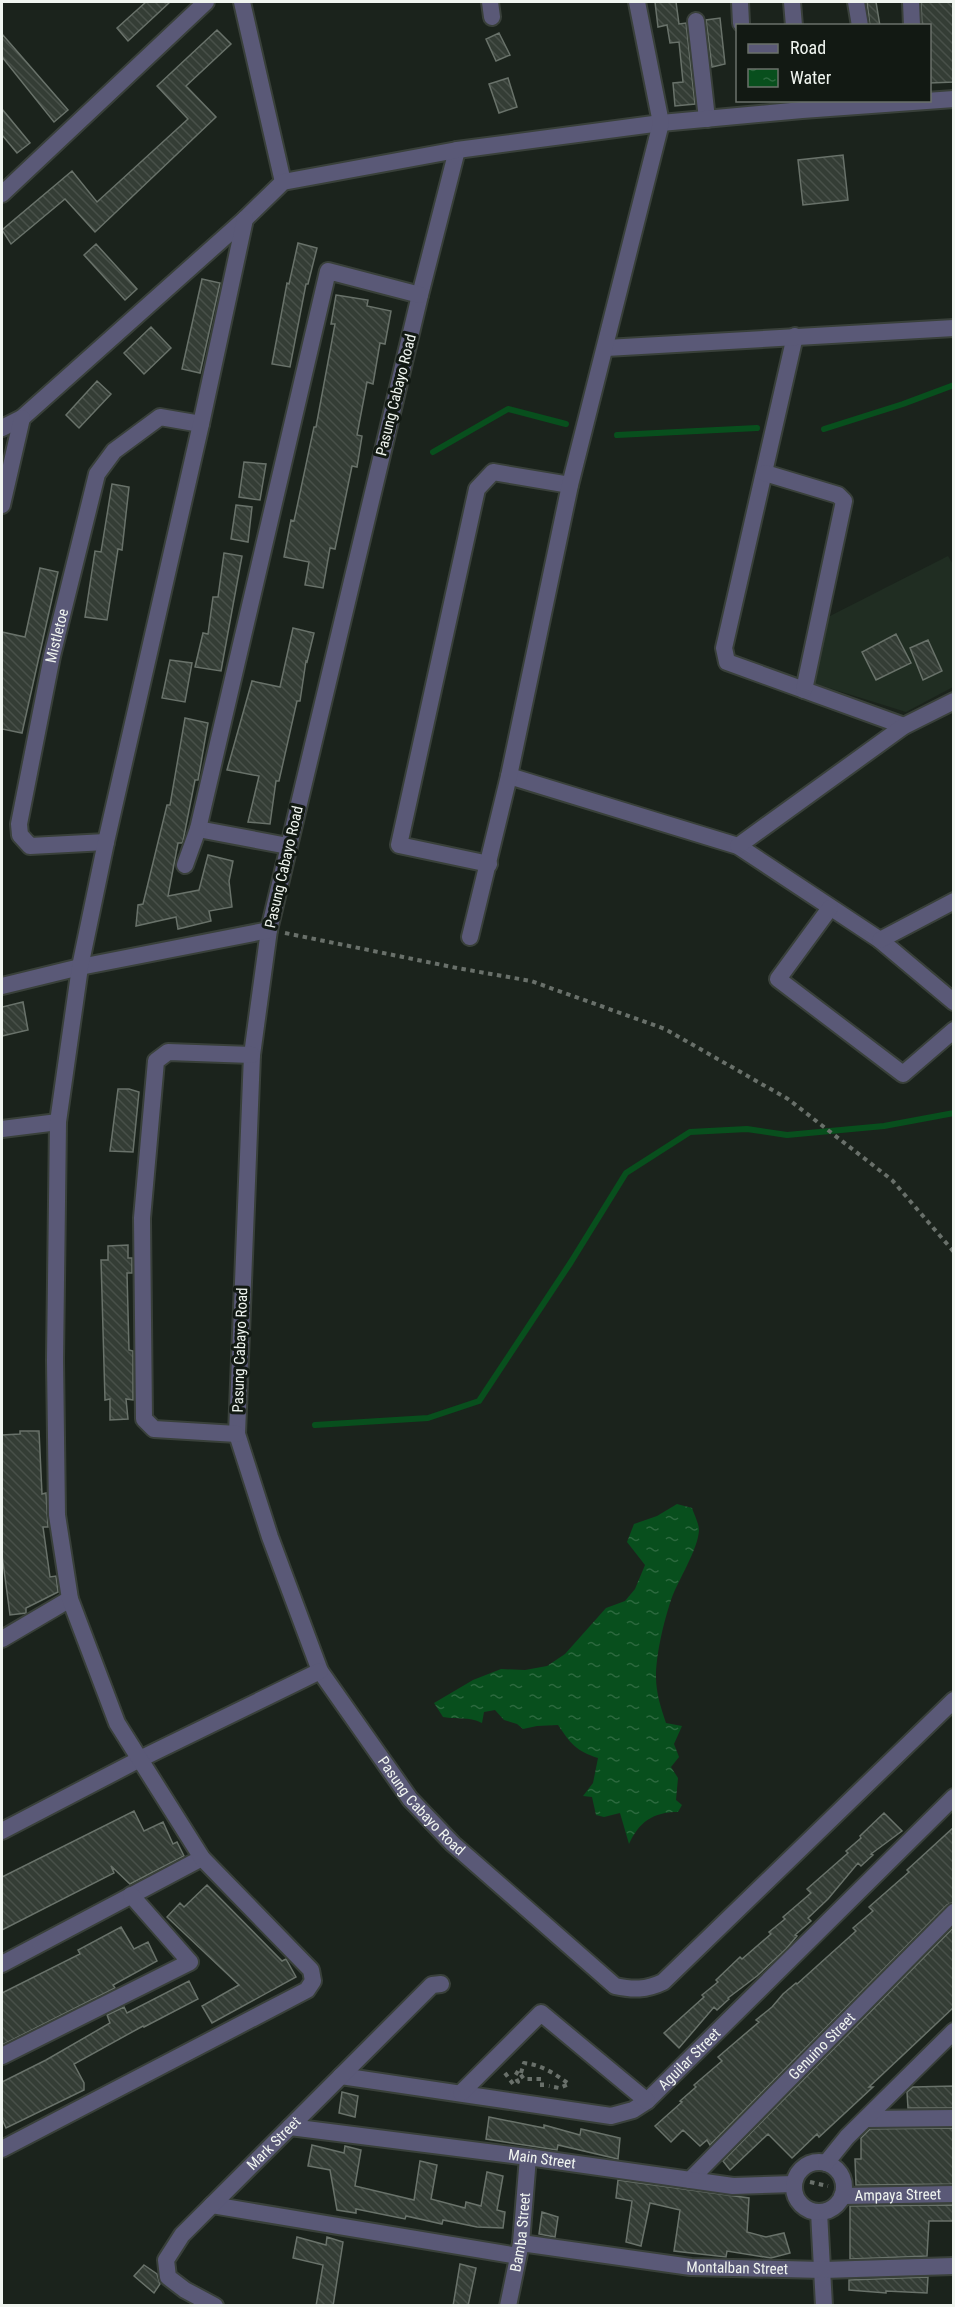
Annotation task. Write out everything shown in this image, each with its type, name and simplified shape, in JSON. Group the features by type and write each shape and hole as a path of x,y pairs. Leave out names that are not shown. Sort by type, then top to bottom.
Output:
{"street":[{"path":"2,194 206,2"},
{"path":"242,2 283,182"},
{"path":"470,937 509,776 570,485 661,123 637,2"},
{"path":"740,2 741,23"},
{"path":"792,2 795,24"},
{"path":"856,2 860,24"},
{"path":"911,2 912,24"},
{"path":"696,21 707,119"},
{"path":"931,101 954,99"},
{"path":"2,428 22,418 245,219 283,182 457,150 802,105 918,102"},
{"name":"Pasung Cabayo Road","path":"457,150 288,846 269,930 252,1055 237,1434 270,1537 320,1671 410,1799 453,1844 615,1986 648,1989 663,1982 954,1700"},
{"path":"2,2149 308,1990 313,1981 311,1970 202,1858 117,1723 70,1599 57,1515 55,1360 58,1122 80,966 245,219"},
{"path":"185,865 198,829 328,271 420,295"},
{"path":"606,348 954,328"},
{"path":"795,336 724,648 728,662 904,726"},
{"name":"Mistletoe","path":"106,842 30,846 20,835 19,824 52,656 97,474 114,451 160,417 201,424"},
{"path":"2,505 22,418"},
{"path":"489,864 399,845 477,489 493,472 570,485"},
{"path":"765,473 838,495 844,501 804,690"},
{"path":"738,846 904,726 954,701"},
{"path":"509,776 738,846 880,940 954,1002"},
{"path":"198,829 288,846"},
{"path":"880,940 954,901"},
{"path":"830,908 778,980 903,1074 954,1030"},
{"path":"2,986 80,966 269,930"},
{"path":"237,1434 154,1429 144,1419 142,1218 156,1061 168,1052 252,1055"},
{"path":"2,1129 58,1122"},
{"path":"2,1639 70,1599"},
{"path":"2,1832 140,1759 320,1671"},
{"name":"Aguilar Street","path":"341,2076 611,2116 633,2110 647,2102 954,1797"},
{"path":"2,1964 202,1858"},
{"path":"2,2056 190,1962 131,1895"},
{"name":"Genuino Street","path":"690,2181 954,1912"},
{"name":"Mark Street","path":"215,2306 185,2290 168,2277 166,2260 182,2235 432,1985 441,1984"},
{"path":"461,2093 541,2013 647,2102"},
{"path":"826,2163 847,2137 951,2036"},
{"path":"866,2119 954,2118"},
{"name":"Main Street","path":"290,2127 733,2186 794,2184"},
{"name":"Bamba Street","path":"508,2306 520,2250 528,2157"},
{"path":"826,2163 834,2166 843,2180 842,2196 833,2208 819,2212 811,2211 798,2200 794,2184 796,2176 809,2164 826,2163"},
{"name":"Ampaya Street","path":"842,2196 954,2194"},
{"name":"Montalban Street","path":"212,2205 520,2250 691,2267 824,2270 954,2266"},
{"path":"819,2212 824,2270 824,2306"}],"path":[{"path":"269,930 531,981 664,1029 789,1099 892,1180 954,1252"},
{"path":"542,2091 542,2079 524,2079 521,2073 524,2063 557,2074 569,2084 559,2088 549,2085"},
{"path":"505,2072 513,2084 518,2082 516,2073 518,2071 521,2073"},
{"path":"794,2184 804,2181 821,2184 842,2196"}],"shaded area":[{"path":"948,556 954,566 953,687 906,712 813,683 828,617"}],"water":[{"path":"677,1504 692,1508 699,1530 695,1547 668,1608 659,1648 656,1677 658,1695 666,1723 682,1726 674,1744 679,1757 671,1767 678,1778 676,1800 682,1805 678,1812 654,1816 642,1824 629,1844 620,1813 604,1817 596,1815 592,1797 583,1796 593,1783 598,1758 584,1753 575,1746 558,1725 523,1729 517,1724 504,1720 495,1710 484,1712 482,1723 443,1717 434,1703 473,1680 501,1669 525,1670 547,1666 565,1654 606,1608 625,1601 635,1589 645,1565 627,1542 634,1524 657,1516"}],"building":[{"path":"146,2 170,2 128,41 117,28"},
{"path":"655,2 676,2 679,24 686,23 695,104 675,106 673,83 683,82 679,42 670,43 667,25 658,27"},
{"path":"867,2 876,2 880,24 870,24"},
{"path":"921,2 954,2 954,82 931,83 931,24 922,24"},
{"path":"720,18 725,64 712,67 706,20"},
{"path":"217,30 231,44 186,86 216,117 95,232 65,199 11,244 2,230 72,171 97,202 188,119 157,86"},
{"path":"499,33 510,55 496,61 486,39"},
{"path":"2,34 68,110 54,122 2,57"},
{"path":"508,78 517,107 499,113 489,84"},
{"path":"2,109 30,143 17,153 2,135"},
{"path":"843,155 848,200 803,205 798,160"},
{"path":"298,243 317,248 308,284 306,284 290,367 272,364 287,283 289,284"},
{"path":"96,244 137,289 125,300 84,255"},
{"path":"202,279 220,283 200,373 182,369"},
{"path":"336,295 368,300 367,306 391,311 385,344 380,343 373,384 367,382 357,435 362,436 357,467 352,466 335,549 330,548 323,588 305,585 309,562 284,557 291,520 294,521 314,427 316,427 335,324 331,324"},
{"path":"151,327 171,348 144,374 124,353"},
{"path":"97,381 111,394 79,428 66,415"},
{"path":"244,462 266,464 260,500 239,497"},
{"path":"112,484 129,487 122,550 118,549 107,620 85,617 95,551 101,552"},
{"path":"236,505 252,507 248,542 231,539"},
{"path":"224,553 242,556 221,671 195,667 203,633 208,634 213,597 218,597"},
{"path":"40,568 58,572 22,733 2,729 2,632 25,637"},
{"path":"293,628 314,633 306,661 300,701 297,701 279,781 276,781 270,824 248,822 259,776 227,770 252,681 280,687"},
{"path":"896,634 911,663 876,680 862,652"},
{"path":"928,640 942,671 923,680 910,648"},
{"path":"170,660 192,663 185,702 162,698"},
{"path":"185,718 208,723 198,780 195,780 183,841 178,843 168,896 199,890 208,855 233,861 229,881 232,907 209,911 211,921 178,929 176,917 136,926 138,905 143,904 167,805 170,805"},
{"path":"23,1002 28,1030 2,1036 2,1007"},
{"path":"118,1089 139,1092 133,1152 110,1151"},
{"path":"128,1245 128,1258 132,1258 132,1273 127,1273 129,1350 133,1351 133,1400 126,1399 128,1419 110,1420 110,1399 105,1400 101,1260 108,1260 108,1246"},
{"path":"20,1431 39,1431 42,1494 46,1493 48,1527 43,1527 50,1577 56,1576 58,1592 26,1608 26,1613 10,1615 2,1555 2,1435 20,1434"},
{"path":"134,1811 144,1831 163,1822 173,1844 177,1842 184,1856 130,1884 111,1866 114,1873 2,1930 2,1877"},
{"path":"884,1813 902,1831 871,1854 873,1855 861,1866 858,1863 828,1899 808,1918 811,1921 795,1935 797,1936 786,1949 717,2010 714,2007 679,2048 664,2033 704,1997 702,1995 718,1982 716,1980 740,1957 742,1959 771,1934 769,1932 785,1919 783,1917 811,1893 807,1889 848,1853 846,1851"},
{"path":"954,1827 954,1902 947,1905 710,2145 707,2140 700,2146 683,2130 671,2142 655,2126 682,2102 680,2101 696,2087 694,2085 722,2061 718,2057 759,2022 756,2020 856,1931 853,1928 873,1911 869,1907 909,1872 907,1870"},
{"path":"207,1885 282,1961 286,1959 296,1977 212,2023 202,2006 239,1985 167,1917 180,1903 184,1907"},
{"path":"121,1927 134,1949 148,1942 157,1961 113,1985 115,1988 2,2045 2,1993 80,1954 78,1950"},
{"path":"954,1927 954,2007 869,2087 873,2087 819,2137 817,2134 792,2158 768,2134 730,2170 723,2161"},
{"path":"189,1981 198,1999 74,2064 84,2083 84,2090 6,2128 2,2119 2,2082 110,2023 107,2015 124,2007 127,2013"},
{"path":"954,2086 954,2108 908,2108 907,2092 913,2087"},
{"path":"342,2092 358,2096 355,2117 339,2113"},
{"path":"489,2117 544,2128 544,2125 580,2135 581,2129 620,2138 618,2159 558,2145 557,2150 486,2139"},
{"path":"954,2128 954,2184 856,2185 855,2159 861,2159 861,2138 870,2129"},
{"path":"312,2145 344,2153 345,2146 361,2150 355,2186 414,2200 420,2161 437,2165 431,2199 465,2208 466,2202 481,2206 487,2172 503,2176 497,2210 505,2212 503,2228 477,2227 443,2220 442,2224 356,2209 356,2213 337,2210 330,2170 308,2166"},
{"path":"618,2180 749,2198 747,2232 766,2237 784,2233 790,2253 771,2258 727,2251 726,2257 674,2251 680,2210 650,2203 641,2246 626,2242 632,2201 616,2198"},
{"path":"954,2205 954,2221 929,2221 927,2256 850,2259 850,2206"},
{"path":"542,2212 558,2217 555,2237 539,2234"},
{"path":"297,2237 326,2245 327,2237 343,2242 333,2306 316,2306 323,2265 293,2258"},
{"path":"460,2264 476,2268 468,2306 453,2306"},
{"path":"144,2265 157,2274 160,2284 154,2293 134,2276"},
{"path":"928,2277 927,2293 849,2290 849,2280"}],"waterway":[{"path":"824,429 954,385"},
{"path":"433,452 508,409 566,424"},
{"path":"617,435 757,428"},
{"path":"315,1425 428,1418 479,1401 571,1262 626,1173 690,1132 747,1129 787,1135 884,1126 954,1113"}]}
